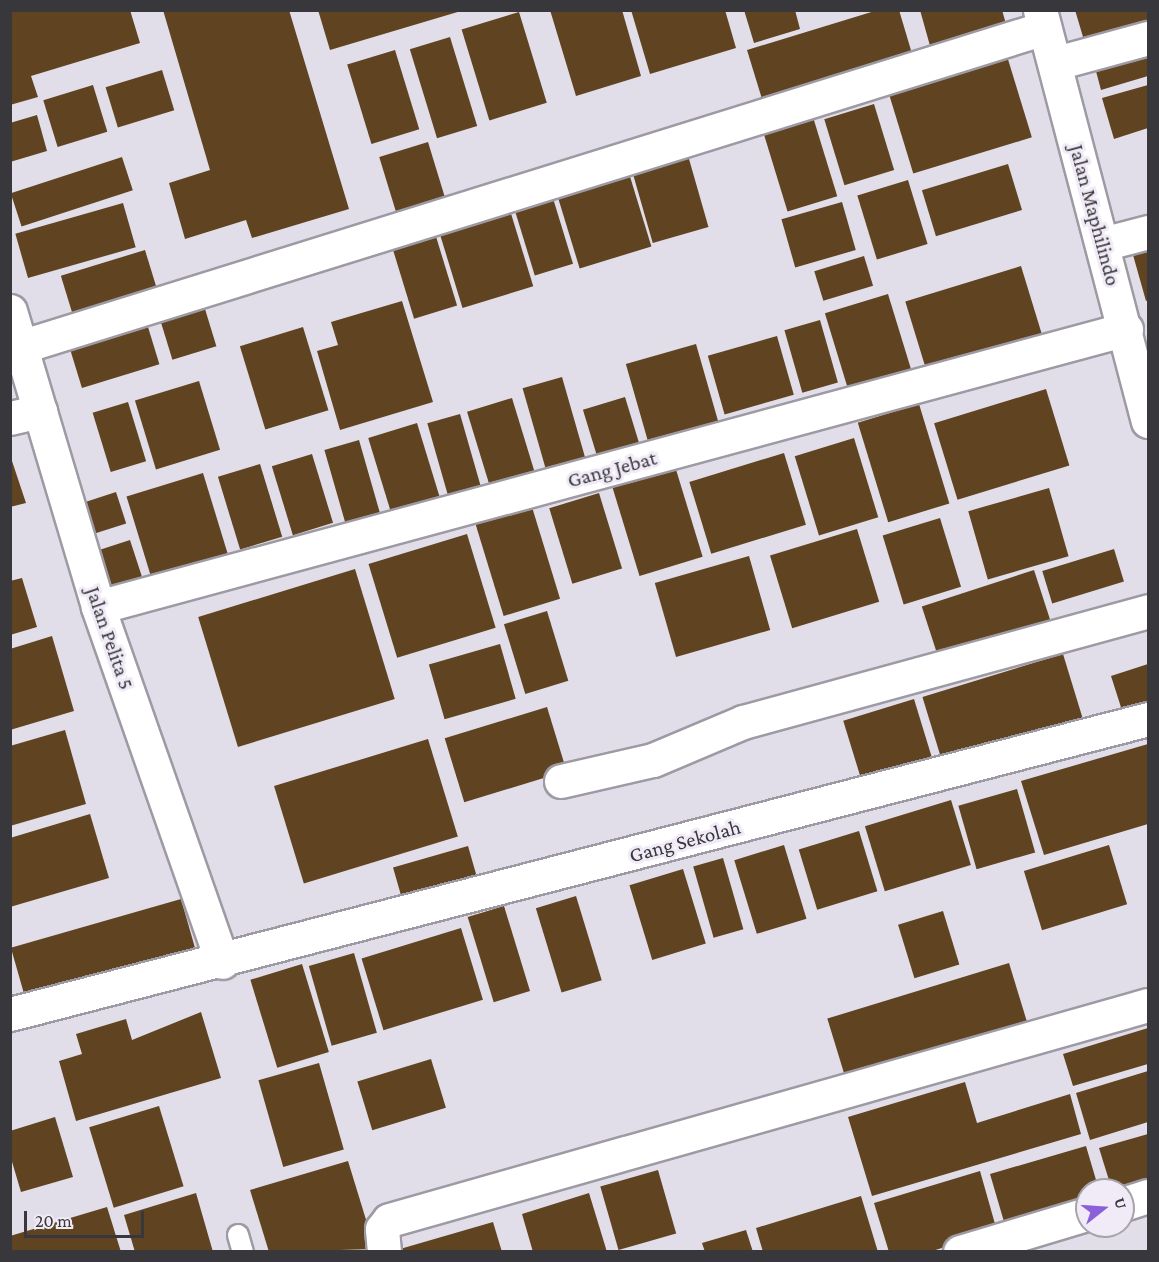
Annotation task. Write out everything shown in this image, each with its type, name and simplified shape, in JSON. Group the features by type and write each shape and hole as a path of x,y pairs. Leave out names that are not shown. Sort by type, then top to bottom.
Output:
{"street":[{"name":"Jalan Maphilindo","path":"1042,19 1056,63 1149,421"},
{"path":"20,347 1042,19"},
{"path":"1056,63 1149,38"},
{"path":"1102,244 1149,232"},
{"name":"Jalan Pelita 5","path":"10,311 20,347 25,414 98,607 222,962"},
{"name":"Gang Jebat","path":"98,607 1126,329"},
{"path":"561,782 653,760 743,722 1149,611"},
{"name":"Gang Sekolah","path":"10,1014 222,962 1149,719"},
{"path":"384,1251 382,1229 389,1220 1149,1005"},
{"path":"960,1251 1075,1217"}],"building":[{"path":"10,10 130,10 140,43 31,76 38,97 10,105"},
{"path":"163,10 289,10 349,209 252,238 246,220 185,239 169,183 210,170"},
{"path":"318,10 461,10 461,11 330,50"},
{"path":"550,10 622,10 641,76 576,96"},
{"path":"631,10 725,10 736,48 650,74"},
{"path":"744,10 795,10 800,29 754,43"},
{"path":"878,10 899,10 916,67 766,112 747,50"},
{"path":"920,10 1002,10 1008,31 932,53"},
{"path":"1075,10 1148,10 1148,29 1086,47"},
{"path":"519,12 547,103 489,120 462,30"},
{"path":"450,37 477,126 437,138 410,49"},
{"path":"1148,43 1148,76 1101,90 1093,60"},
{"path":"395,50 419,129 371,144 347,65"},
{"path":"1007,56 1032,137 913,174 888,92"},
{"path":"162,70 174,110 118,127 106,87"},
{"path":"93,85 107,132 58,147 43,100"},
{"path":"1148,85 1148,128 1114,139 1102,98"},
{"path":"874,104 894,170 844,185 824,119"},
{"path":"37,115 47,151 10,162 10,123"},
{"path":"813,117 837,196 788,212 763,132"},
{"path":"428,142 448,208 399,223 379,157"},
{"path":"687,152 708,227 653,243 631,168"},
{"path":"122,157 133,190 22,226 11,193"},
{"path":"1008,164 1022,210 936,236 922,190"},
{"path":"628,170 651,247 580,268 556,192"},
{"path":"908,180 928,244 877,260 857,195"},
{"path":"552,195 573,264 535,276 514,207"},
{"path":"842,202 856,250 795,267 781,219"},
{"path":"123,203 136,247 28,278 15,234"},
{"path":"509,207 533,286 463,308 438,229"},
{"path":"434,230 457,306 414,319 391,243"},
{"path":"145,250 160,298 75,324 61,276"},
{"path":"1148,251 1148,300 1146,301 1133,255"},
{"path":"864,256 873,286 823,301 814,271"},
{"path":"1021,266 1042,336 927,371 905,301"},
{"path":"888,294 912,373 849,393 825,313"},
{"path":"402,301 433,402 340,430 317,351 338,345 331,322"},
{"path":"205,309 216,346 172,360 161,322"},
{"path":"820,320 838,382 802,393 784,330"},
{"path":"148,327 159,364 82,388 71,351"},
{"path":"303,327 328,410 265,429 240,346"},
{"path":"777,336 794,395 725,414 708,356"},
{"path":"696,344 720,427 650,447 626,364"},
{"path":"562,377 587,463 547,474 523,388"},
{"path":"199,381 220,450 156,469 135,401"},
{"path":"1046,389 1069,466 958,500 934,423"},
{"path":"625,397 641,451 599,463 583,410"},
{"path":"512,398 537,480 492,494 467,412"},
{"path":"128,402 146,461 111,472 93,413"},
{"path":"919,404 949,503 888,522 858,423"},
{"path":"460,414 482,492 450,501 427,423"},
{"path":"417,423 441,502 392,517 368,438"},
{"path":"854,438 878,517 819,536 795,456"},
{"path":"359,440 382,519 347,529 324,450"},
{"path":"784,453 806,525 711,554 689,482"},
{"path":"312,454 333,523 293,535 272,466"},
{"path":"10,455 26,503 10,507"},
{"path":"674,463 703,557 640,576 611,482"},
{"path":"260,464 282,537 240,550 218,477"},
{"path":"203,473 230,560 153,583 126,496"},
{"path":"1049,488 1069,556 988,579 968,511"},
{"path":"116,492 126,523 95,534 85,502"},
{"path":"599,493 622,569 572,584 549,508"},
{"path":"532,507 560,599 504,616 476,524"},
{"path":"940,518 961,587 904,604 883,536"},
{"path":"857,529 879,602 792,628 770,556"},
{"path":"467,534 496,628 397,658 369,564"},
{"path":"130,540 144,582 111,592 98,551"},
{"path":"1114,549 1124,582 1052,603 1042,571"},
{"path":"749,556 770,630 676,657 655,583"},
{"path":"355,569 395,699 238,747 198,617"},
{"path":"1034,570 1053,630 941,666 922,606"},
{"path":"22,578 37,627 10,635 10,581"},
{"path":"547,611 568,681 525,694 504,624"},
{"path":"52,636 74,711 10,730 10,649"},
{"path":"500,644 516,699 445,719 429,664"},
{"path":"1063,654 1083,719 942,762 922,697"},
{"path":"1148,664 1148,716 1126,723 1111,676"},
{"path":"914,699 935,767 864,789 843,721"},
{"path":"547,707 567,771 464,802 445,738"},
{"path":"65,730 86,804 10,826 10,746"},
{"path":"428,739 458,837 304,884 274,786"},
{"path":"1148,744 1148,824 1044,855 1021,781"},
{"path":"1017,789 1035,852 977,869 958,806"},
{"path":"951,800 971,865 885,891 865,826"},
{"path":"90,814 109,878 10,907 10,838"},
{"path":"859,831 877,891 817,910 799,849"},
{"path":"784,845 807,919 757,934 734,860"},
{"path":"1109,845 1127,904 1042,930 1024,871"},
{"path":"468,846 480,888 405,910 393,867"},
{"path":"723,858 743,929 714,938 693,867"},
{"path":"683,869 706,944 652,960 629,885"},
{"path":"576,896 602,980 562,992 536,908"},
{"path":"181,899 197,956 27,1005 11,948"},
{"path":"504,906 530,991 494,1002 468,917"},
{"path":"943,911 959,965 914,978 898,925"},
{"path":"461,928 483,1000 383,1030 362,958"},
{"path":"354,953 377,1033 332,1046 309,966"},
{"path":"1009,963 1029,1029 847,1085 827,1019"},
{"path":"302,964 329,1052 277,1068 250,980"},
{"path":"201,1012 221,1078 76,1121 59,1061 82,1054 76,1034 126,1019 132,1040"},
{"path":"1148,1028 1148,1064 1073,1086 1063,1054"},
{"path":"431,1059 446,1108 372,1130 357,1082"},
{"path":"319,1063 344,1150 283,1167 258,1080"},
{"path":"1148,1071 1148,1122 1090,1140 1076,1093"},
{"path":"965,1082 977,1123 1070,1094 1081,1134 872,1196 848,1117"},
{"path":"159,1106 184,1186 114,1208 89,1127"},
{"path":"55,1117 73,1177 21,1192 10,1155 10,1131"},
{"path":"1148,1134 1148,1189 1135,1189 1135,1178 1108,1178 1099,1148"},
{"path":"1086,1146 1095,1178 1075,1178 1075,1212 1007,1232 990,1174"},
{"path":"348,1161 375,1249 269,1252 250,1190"},
{"path":"658,1170 676,1233 619,1250 600,1187"},
{"path":"980,1171 997,1231 929,1252 889,1252 874,1203"},
{"path":"196,1193 213,1252 135,1252 124,1215"},
{"path":"589,1193 607,1252 533,1252 522,1214"},
{"path":"861,1196 878,1252 763,1252 756,1228"},
{"path":"107,1207 121,1252 10,1252 10,1236"},
{"path":"493,1222 502,1252 401,1252 400,1249"},
{"path":"746,1230 753,1252 705,1252 702,1243"}]}
